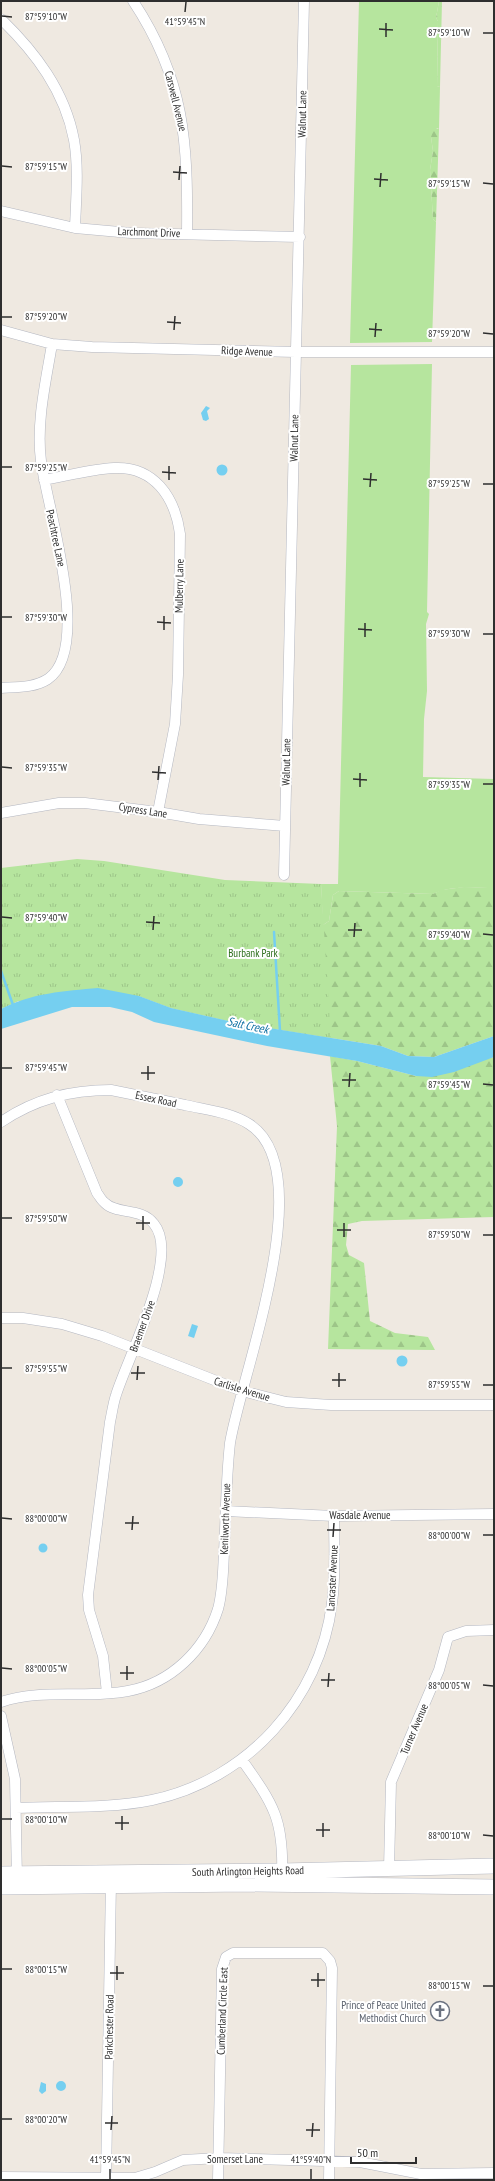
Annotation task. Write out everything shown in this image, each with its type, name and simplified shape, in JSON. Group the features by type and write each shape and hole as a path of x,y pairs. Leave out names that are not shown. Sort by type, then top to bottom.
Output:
{"main road":[{"name":"South Arlington Heights Road","path":"282,1878 389,1869 494,1866"},
{"name":"South Arlington Heights Road","path":"1,1874 17,1880 282,1878 494,1887"},
{"name":"South Arlington Heights Road","path":"1,1887 17,1880"}],"street":[{"name":"Carswell Avenue","path":"133,1 149,25 164,58 179,104 185,135 187,165 187,234"},
{"name":"Walnut Lane","path":"284,875 300,237 304,1"},
{"path":"1,19 23,40 48,73 65,109 74,140 76,170 75,228"},
{"name":"Larchmont Drive","path":"1,211 75,228 131,233 300,237"},
{"name":"Ridge Avenue","path":"1,330 52,344 92,347 296,352 494,352"},
{"name":"Peachtree Lane","path":"1,688 28,686 48,679 58,668 66,652 66,602 62,560 41,460 40,427 52,344"},
{"name":"Mulberry Lane","path":"44,480 114,468 129,469 144,475 162,488 172,501 178,516 180,534 178,675 175,724 158,812"},
{"name":"Cypress Lane","path":"1,813 59,803 78,803 158,812 198,819 285,826"},
{"name":"Essex Road","path":"1,1122 32,1104 57,1095 81,1091 111,1090 224,1113 238,1118 250,1125 262,1135 276,1162 278,1180"},
{"name":"Braemer Drive","path":"57,1095 101,1199 105,1204 150,1218 156,1225 161,1238 162,1253 158,1279 151,1305 116,1395 110,1422 88,1595 89,1610 103,1656 107,1693"},
{"name":"Kenilworth Avenue","path":"1,1702 28,1695 127,1691 164,1678 181,1666 205,1638 218,1608 222,1590 230,1442 242,1391 270,1290 277,1230 278,1180"},
{"name":"Carlisle Avenue","path":"1,1318 23,1318 62,1324 102,1336 133,1350 242,1391 286,1402 331,1405 494,1405"},
{"name":"Wasdale Avenue","path":"226,1511 334,1516 494,1514"},
{"name":"Lancaster Avenue","path":"16,1808 117,1805 174,1795 198,1786 242,1760 267,1739 288,1713 310,1679 324,1642 332,1604 334,1516"},
{"name":"Turner Avenue","path":"389,1869 391,1782 439,1670 448,1637 466,1631 494,1630"},
{"path":"1,1716 15,1779 17,1880"},
{"path":"242,1760 263,1788 278,1821 282,1845 282,1878"},
{"name":"Parkchester Road","path":"106,2179 110,1879"},
{"name":"Cumberland Circle East","path":"218,2158 222,1969 226,1957 233,1953 306,1951 323,1953 330,1960 332,1968 329,2160"},
{"path":"218,2158 218,2180"},
{"name":"Somerset Lane","path":"1,2177 106,2179 135,2178 155,2172 183,2160 218,2158 360,2162 421,2174 494,2173"},
{"path":"329,2160 329,2180"}],"green space":[{"path":"359,1 439,1 436,18 438,21 437,86 440,87 439,129 437,128 431,137 433,151 430,170 433,219 436,222 432,342 350,343"},
{"path":"439,1 442,1 440,87 437,86 438,21 436,18"},
{"path":"433,128 439,129 436,222 433,219 430,170 433,151 431,137"},
{"path":"432,364 427,612 429,614 426,624 427,691 424,719 423,777 494,779 494,888 455,888 433,894 339,891 333,895 329,921 323,925 321,884 338,884 351,365"},
{"name":"Burbank Park","path":"77,859 104,861 225,880 321,884 331,1038 233,1022 171,1008 139,996 18,1001 1,1009 1,868"},
{"path":"464,887 494,888 494,1036 434,1057 408,1056 381,1046 233,1022 171,1008 139,996 18,1001 3,1008 1,942 323,925 329,921 333,895 339,891 433,894 441,890"},
{"path":"330,1056 357,1061 416,1076 494,1057 494,1217 362,1221 348,1224 346,1245 349,1255 364,1263 370,1321 395,1333 428,1337 435,1350 328,1349 337,1126"}],"water":[{"path":"206,406 210,408 207,411 209,419 206,421 203,420 201,413"},
{"path":"220,465 224,465 226,466 226,474 220,475 217,472 217,468"},
{"name":"Salt Creek","path":"98,988 139,996 171,1008 233,1022 381,1046 408,1056 434,1057 494,1036 494,1057 454,1072 432,1077 416,1076 357,1061 267,1046 154,1022 132,1012 110,1007 72,1007 1,1029 1,1009 12,1004 36,996 73,990"},
{"path":"176,1177 180,1177 183,1182 180,1187 176,1187 173,1184 173,1180"},
{"path":"192,1324 198,1326 194,1338 188,1336"},
{"path":"402,1355 406,1357 408,1361 406,1365 402,1367 398,1365 396,1361 398,1357"},
{"path":"43,1543 48,1548 43,1553 38,1548"},
{"path":"61,2081 66,2086 61,2091 56,2086"},
{"path":"41,2082 46,2084 46,2091 42,2094 39,2091"}],"waterway":[{"path":"274,932 280,1031"},
{"path":"1,971 13,1005"}],"place":[{"name":"Prince of Peace United Methodist Church","path":"440,2011"}]}
